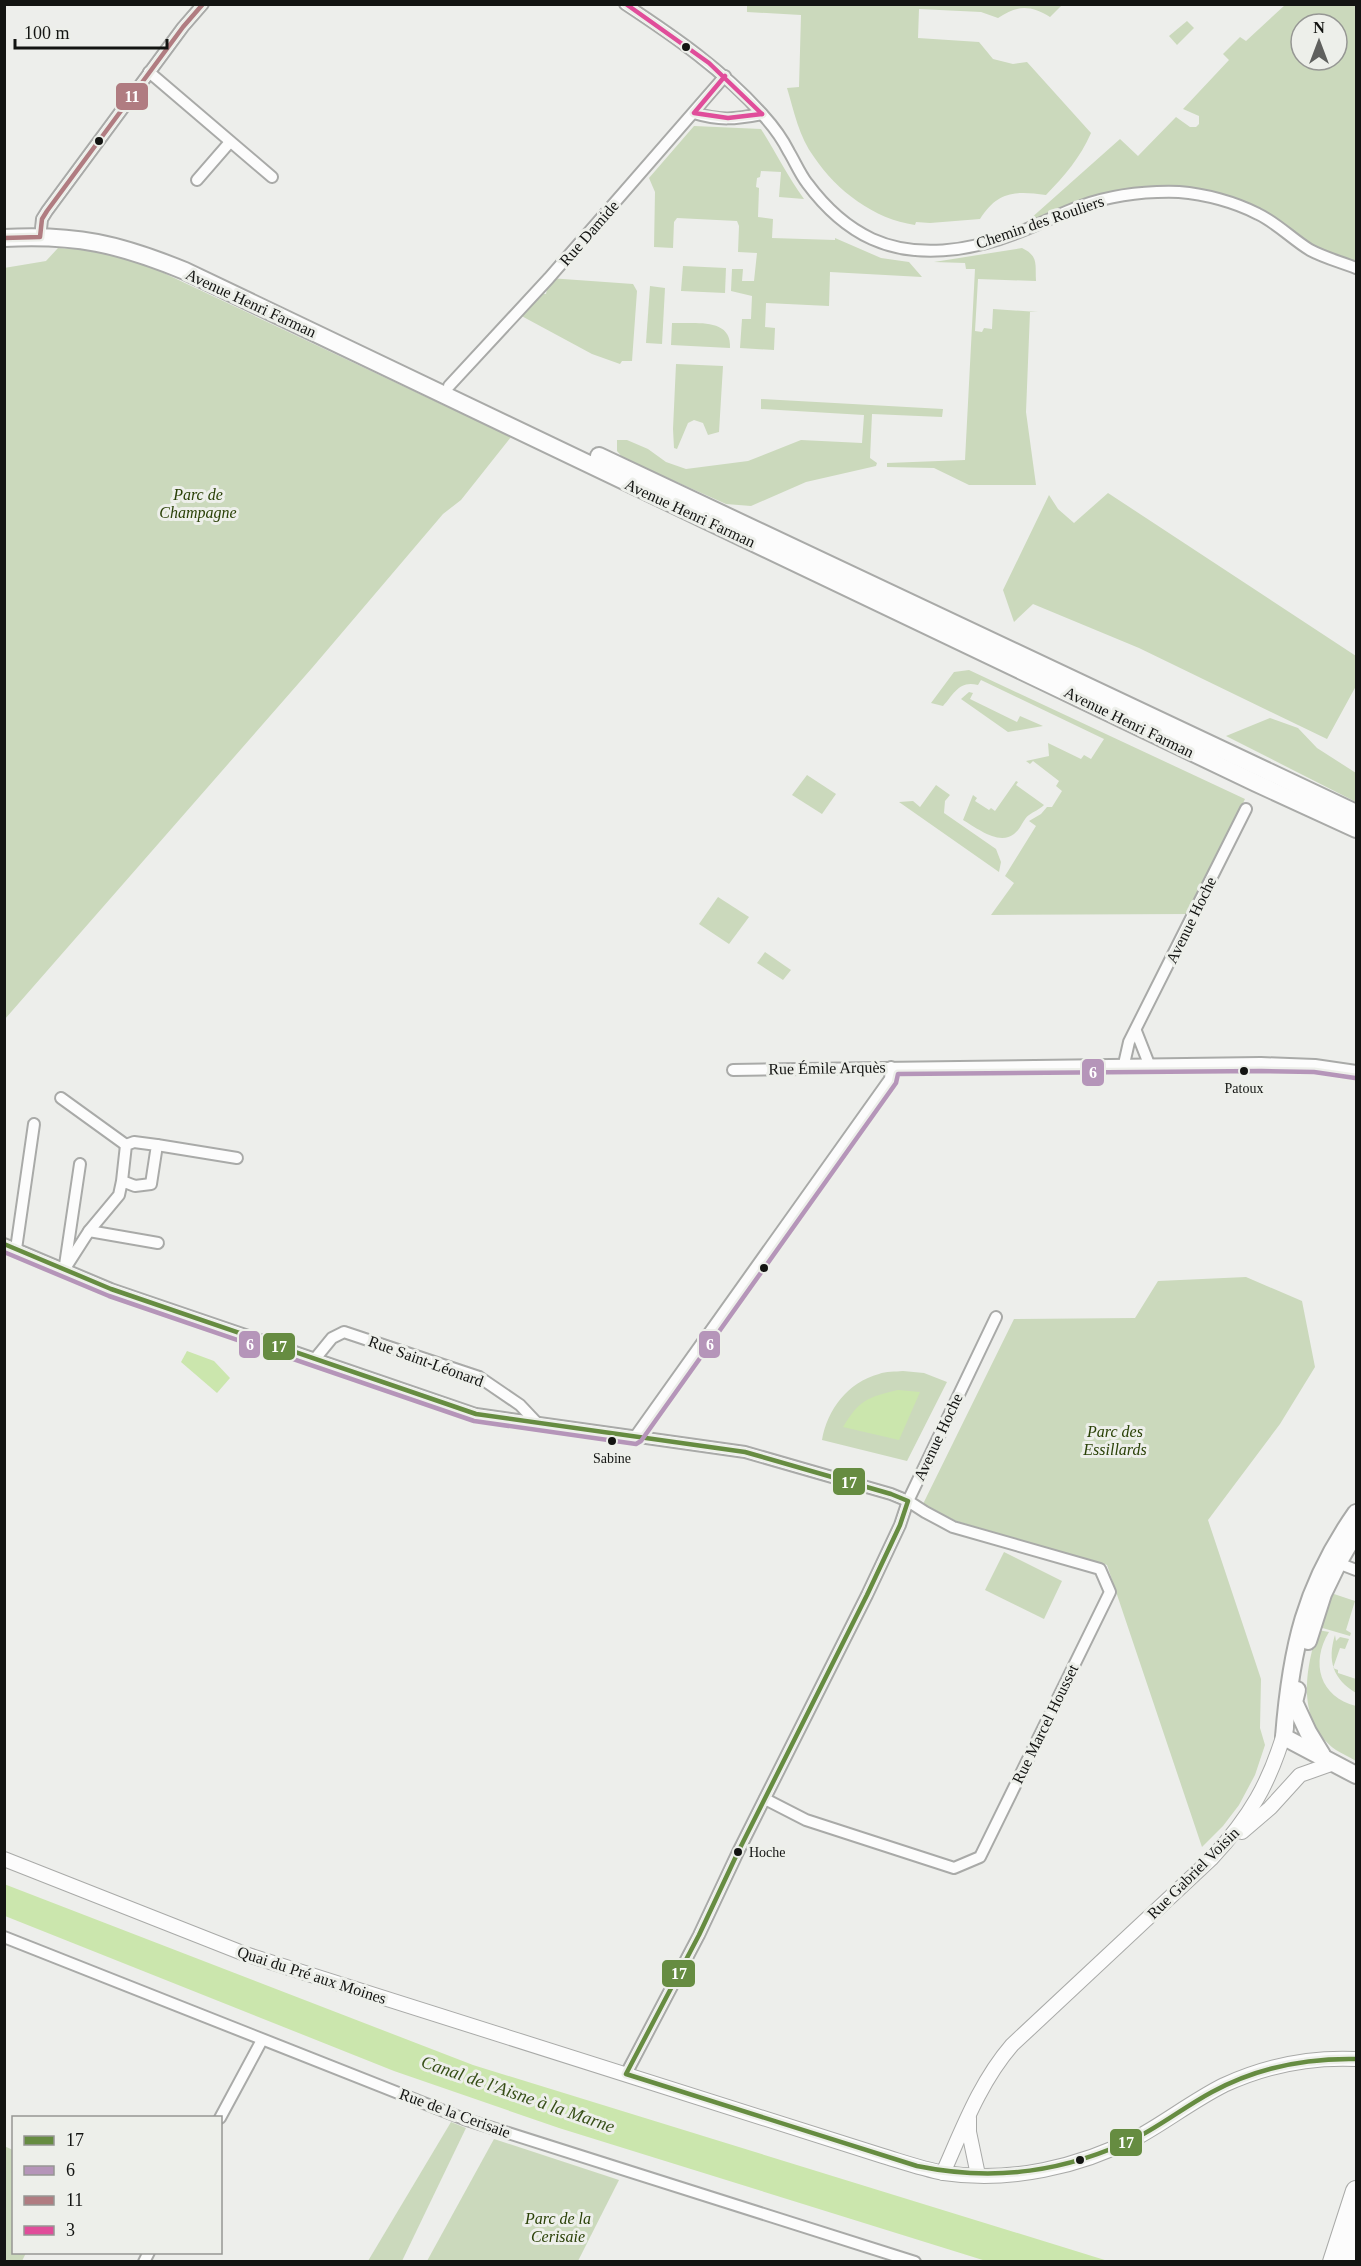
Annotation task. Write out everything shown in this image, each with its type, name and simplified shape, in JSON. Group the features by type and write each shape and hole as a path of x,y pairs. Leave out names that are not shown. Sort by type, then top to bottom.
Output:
{"highway":[{"path":"1333,2262 1356,2191"},
{"path":"1346,2262 1356,2231"}],"main road":[{"name":"Avenue Henri Farman","path":"7,236 41,229 59,229 116,237 152,247 1356,813"},
{"name":"Avenue Henri Farman","path":"7,236 91,240 154,258 1356,829"},
{"name":"Rue Gabriel Voisin","path":"1284,1737 1286,1704 1303,1615 1335,1543 1356,1513"},
{"path":"1328,1760 1308,1732 1294,1702 1312,1625 1323,1594 1356,1532"},
{"path":"1284,1737 1356,1775"}],"street":[{"path":"41,229 42,219 47,211 149,72 203,4"},
{"name":"Chemin des Rouliers","path":"625,4 687,46 725,76 762,114 783,141 806,182 832,211 855,230 873,239 910,249 935,251 965,248 1012,235 1080,206 1112,197 1180,192 1203,195 1258,214 1307,248 1356,268"},
{"path":"149,72 272,177"},
{"name":"Rue Damide","path":"449,387 549,278 725,76"},
{"path":"694,113 732,120 762,114"},
{"path":"197,180 230,142"},
{"name":"Avenue Hoche","path":"1130,1064 1129,1042 1246,809"},
{"path":"1136,1031 1149,1064"},
{"name":"Rue Émile Arquès","path":"734,1070 1149,1064 1315,1065 1356,1071"},
{"path":"635,1437 890,1079 891,1067"},
{"path":"61,1098 126,1145"},
{"path":"16,1249 34,1124"},
{"path":"126,1145 134,1142 237,1158"},
{"path":"64,1270 89,1232 119,1195 126,1145"},
{"path":"122,1180 135,1186 151,1184 157,1145"},
{"path":"64,1270 80,1164"},
{"path":"89,1232 158,1243"},
{"name":"Rue Saint-Léonard","path":"4,1244 111,1289 476,1414 745,1452 891,1494 908,1501"},
{"name":"Avenue Hoche","path":"626,2074 666,2001 867,1595 900,1525 908,1501 996,1317"},
{"name":"Rue Saint-Léonard","path":"314,1360 332,1338 344,1332 479,1377 520,1405 537,1423"},
{"name":"Rue Marcel Housset","path":"765,1799 806,1820 954,1868 980,1857 1110,1592 1100,1569 952,1527 908,1501"},
{"path":"1338,1563 1356,1570"},
{"path":"1284,1737 1294,1702"},
{"name":"Rue Gabriel Voisin","path":"943,2173 987,2076 1012,2045 1211,1859 1240,1827 1264,1788 1284,1737"},
{"path":"1211,1859 1270,1808 1300,1775 1328,1760"},
{"name":"Quai du Pré aux Moines","path":"4,1859 245,1954 943,2173 978,2175 1027,2172 1080,2161 1139,2136 1221,2087 1254,2074 1286,2064 1356,2060"},
{"name":"Rue de la Cerisaie","path":"4,1937 464,2119 915,2262"},
{"path":"221,2116 262,2040"},
{"name":"Rue Gabriel Voisin","path":"969,2116 969,2132 978,2175"}],"green space":[{"path":"747,4 1062,5 1050,17 1036,10 1024,8 998,18 981,12 919,9 918,38 979,42 993,59 1013,64 1027,62 1091,133 1072,166 1046,195 1016,193 1008,195 994,203 980,219 916,222 915,225 885,217 858,202 834,181 814,157 801,132 787,88 799,87 801,15 747,12"},
{"path":"1285,5 1356,5 1356,268 1320,255 1258,214 1180,192 1095,202 1012,235 1120,139 1138,156 1176,117 1190,127 1196,127 1199,124 1199,116 1183,109 1229,60 1223,54 1240,37 1246,41"},
{"path":"1187,21 1194,28 1177,45 1169,36"},
{"path":"694,126 761,129 804,199 779,197 781,172 761,171 756,187 759,188 758,217 773,219 772,238 835,240 835,238 881,258 909,262 922,277 830,272 829,306 766,303 765,327 775,328 774,350 740,348 742,319 751,319 752,296 731,291 732,269 743,269 742,281 754,281 757,253 738,252 739,226 737,221 677,218 674,222 673,248 654,247 655,192 649,178"},
{"name":"Parc de Champagne","path":"58,248 106,254 151,267 511,437 461,500 443,514 312,668 5,1019 4,268 46,261"},
{"path":"1022,248 1034,258 1036,281 978,279 975,331 982,332 984,328 992,329 993,309 1038,312 1030,312 1026,412 1036,485 969,485 934,468 887,467 887,463 965,460 975,269 966,269 965,263 934,262"},
{"path":"683,266 726,268 725,293 681,291"},
{"path":"549,278 633,284 637,291 632,361 622,361 620,364 592,354 516,313 536,293 546,294"},
{"path":"650,286 665,288 662,344 646,343"},
{"path":"672,323 701,323 718,327 725,331 729,338 730,348 671,345"},
{"path":"676,364 723,366 719,432 708,435 703,423 694,420 688,423 677,449 674,448 673,429"},
{"path":"761,399 943,409 942,417 872,414 870,458 877,463 876,466 806,482 751,506 726,504 623,458 617,451 617,440 627,440 648,449 666,462 686,469 748,461 801,440 862,443 864,415 761,409"},
{"path":"1108,493 1356,656 1356,686 1327,739 1139,648 1033,604 1014,622 1003,590 1049,495 1058,509 1074,523"},
{"path":"969,670 1245,799 1189,914 991,915 1014,883 1005,876 1036,826 1029,821 1041,814 1047,807 1052,807 1062,791 1056,786 1059,781 1033,761 1030,764 1026,761 1049,756 1048,743 1081,759 1084,755 1091,759 1104,739 981,680 978,685 961,686 943,706 931,703 954,672"},
{"path":"969,692 973,693 970,699 1017,722 1020,716 1043,726 1008,732 961,699"},
{"path":"1270,718 1298,728 1317,748 1356,773 1356,802 1226,736"},
{"path":"807,775 836,794 822,814 792,795"},
{"path":"1016,781 1018,782 1016,785 1044,805 1027,817 1014,834 1002,838 995,837 963,820 973,795 977,798 975,801 995,811"},
{"path":"936,785 950,795 945,801 944,813 996,849 1001,862 999,872 899,802 913,801 920,807"},
{"path":"718,897 749,917 729,944 699,924"},
{"path":"765,952 791,970 783,980 757,963"},
{"name":"Parc des Essillards","path":"1246,1277 1302,1301 1315,1367 1280,1424 1208,1520 1261,1679 1260,1728 1265,1745 1255,1775 1239,1805 1223,1826 1202,1847 1107,1565 956,1521 923,1504 1014,1319 1135,1318 1158,1281"},
{"path":"885,1372 924,1373 947,1382 907,1461 822,1440 834,1408 849,1390 868,1378"},
{"path":"1004,1552 1062,1581 1044,1619 985,1590"},
{"path":"1334,1594 1355,1601 1346,1630 1351,1633 1350,1636 1319,1627 1326,1606"},
{"path":"1318,1630 1329,1632 1320,1655 1322,1677 1327,1687 1344,1702 1356,1706 1356,1761 1336,1750 1323,1738 1314,1725 1309,1710 1307,1678"},
{"path":"1335,1635 1336,1641 1340,1637 1349,1639 1345,1649 1340,1648 1333,1667 1332,1653"},
{"path":"1334,1668 1338,1670 1338,1673 1356,1679 1356,1693 1342,1682"},
{"path":"451,2122 466,2128 402,2261 368,2261"},
{"name":"Parc de la Cerisaie","path":"494,2139 619,2180 578,2261 427,2261"},
{"path":"4,2146 12,2150 12,2254 26,2254 22,2261 5,2261"}],"water":[{"path":"187,1351 214,1361 230,1378 217,1393 181,1362"},
{"path":"898,1390 920,1392 899,1440 843,1427 854,1411 865,1401"},
{"name":"Canal de l'Aisne à la Marne","path":"4,1884 473,2065 1108,2261 986,2261 559,2128 394,2071 5,1916"}],"transit line":[{"name":"11","path":"4,238 40,237 42,219 47,211 183,27 203,4"},
{"name":"3","path":"626,4 709,63 762,114"},
{"name":"3","path":"725,76 694,113 728,118 762,114"},
{"name":"6","path":"4,1252 109,1296 474,1421 636,1444 641,1441 896,1083 898,1074 1261,1071 1314,1072 1355,1078"},
{"name":"17","path":"4,1244 111,1289 476,1414 745,1452 891,1494 908,1501 900,1525 867,1595 738,1852 699,1935 626,2074 917,2166 946,2171 1002,2173 1057,2166 1111,2149 1147,2132 1212,2092 1263,2071 1318,2060 1356,2059"}],"place":[{"name":"Patoux","path":"1244,1071"},
{"name":"Sabine","path":"612,1441"},
{"name":"Hoche","path":"738,1852"}]}
